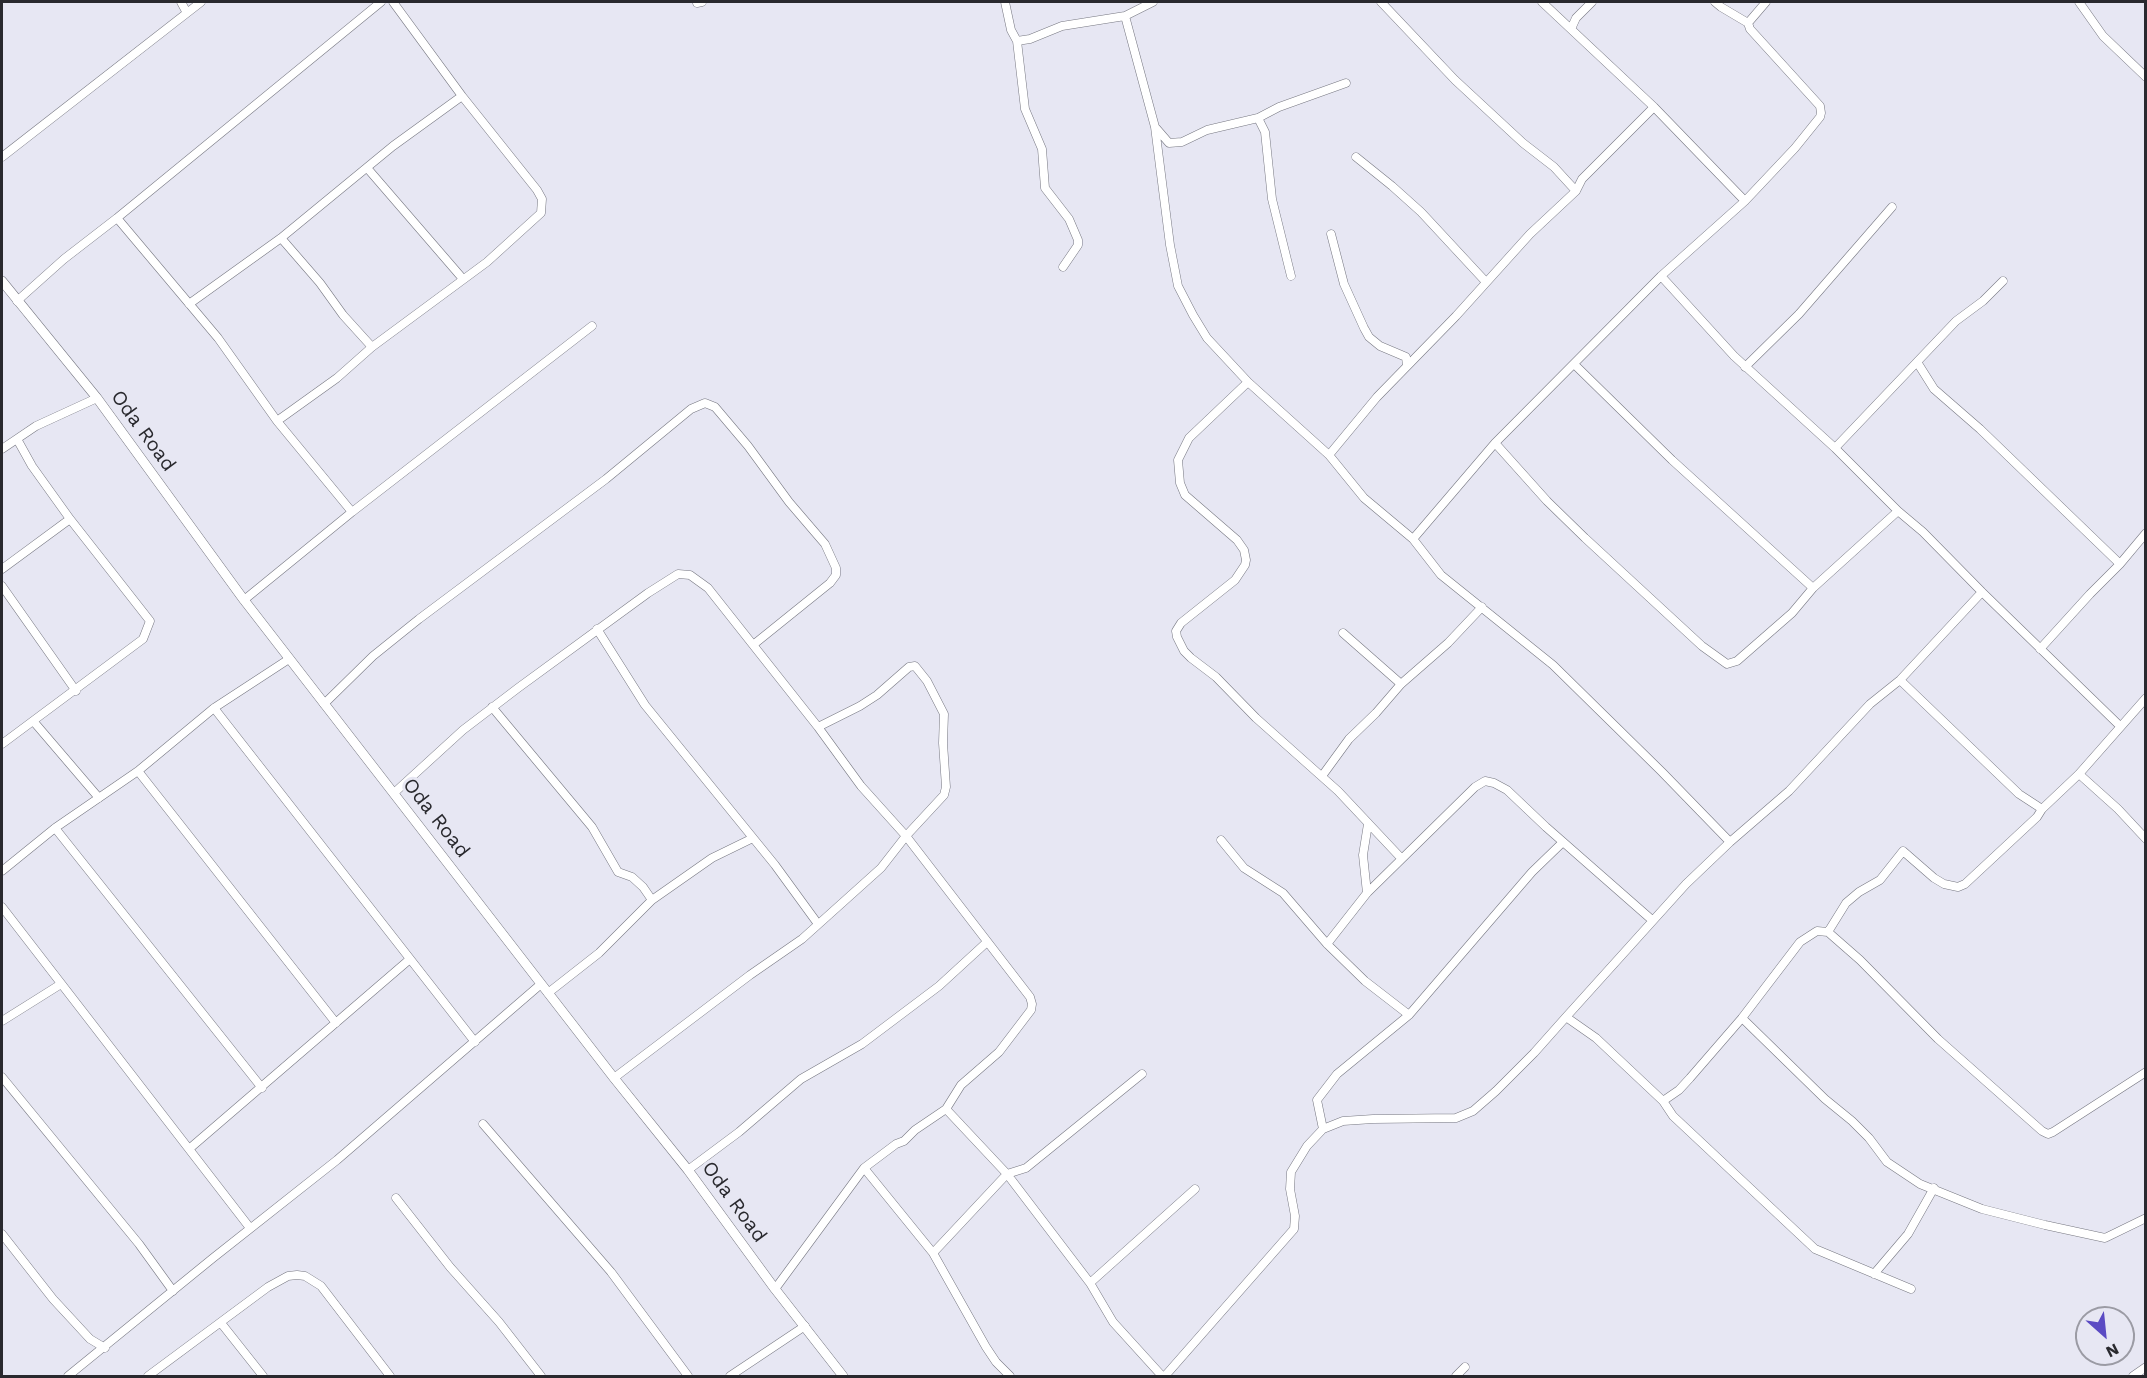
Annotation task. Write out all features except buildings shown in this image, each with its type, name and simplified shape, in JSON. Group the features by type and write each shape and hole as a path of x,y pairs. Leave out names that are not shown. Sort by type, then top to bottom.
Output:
{"street":[{"path":"181,2 187,13"},
{"path":"2,156 201,2"},
{"path":"17,301 64,259 381,2"},
{"path":"277,421 337,378 372,346 487,262 541,213 542,199 393,2"},
{"path":"1005,2 1011,30 1017,41 1025,109 1042,149 1045,188 1069,219 1078,240 1078,245 1063,267"},
{"path":"1017,41 1030,39 1062,26 1125,16 1154,2"},
{"path":"1381,2 1455,80 1523,143 1554,167 1576,191"},
{"path":"1542,2 1654,107 1745,201"},
{"path":"1571,29 1576,18 1592,2"},
{"path":"1413,539 1495,443 1575,365 1660,276 1745,201 1795,148 1821,113 1820,106 1750,29 1748,23 1715,2"},
{"path":"1748,23 1766,2"},
{"path":"2079,2 2103,36 2145,77"},
{"path":"1125,16 1155,127 1170,245 1178,286 1207,338 1248,382 1329,455 1364,498 1413,539 1441,575 1553,665 1730,842"},
{"path":"1155,127 1169,143 1176,143 1215,128 1258,118 1279,107 1346,82"},
{"path":"189,304 281,238 368,169 393,146 462,96"},
{"path":"1329,455 1361,416 1530,234 1576,191 1582,179 1654,107"},
{"path":"1258,118 1265,132 1272,199 1291,276"},
{"path":"1356,157 1421,212 1486,282"},
{"path":"368,169 463,279"},
{"path":"1744,367 1798,314 1892,207"},
{"path":"117,218 231,355 277,421 352,512"},
{"path":"1331,234 1344,284 1369,337 1380,346 1406,357 1407,366"},
{"path":"281,238 343,315 372,346"},
{"path":"1660,276 1744,367 1835,448 1898,511 1923,532 2120,726"},
{"name":"Oda Road","path":"2,281 97,398 244,600 614,1078 688,1170 843,1377"},
{"path":"1835,448 1956,321 1983,301 2003,281"},
{"path":"244,600 352,512 592,326"},
{"path":"1917,362 1934,389 1980,429 2120,564"},
{"path":"1575,365 1672,460 1813,588"},
{"path":"1907,374 1924,374"},
{"path":"1248,382 1189,438 1178,460 1185,495 1237,540 1244,550 1246,560 1235,580 1181,623 1176,631 1177,637 1184,651 1191,658 1216,677 1256,718 1322,776 1364,817 1401,858"},
{"path":"2,449 36,426 97,398"},
{"path":"324,704 374,656 419,619 606,479 691,409 705,404 715,407 748,446 789,502 825,544 837,568 836,575 830,583 753,645"},
{"path":"2,744 143,639 150,621 70,519 32,466 16,439"},
{"path":"1495,443 1547,501 1585,538 1702,646 1726,664 1737,661 1792,613 1813,588 1898,511"},
{"path":"2,569 70,519"},
{"path":"2040,649 2120,564 2145,533"},
{"path":"394,793 463,730 597,629 648,593 683,573 690,574 708,588 819,727 861,786 906,836 1030,997 1031,1010 999,1052 961,1085 946,1109 864,1168 775,1289"},
{"path":"2,586 76,691"},
{"path":"946,1109 1007,1173 1090,1282 1113,1322 1164,1377 1294,1229 1295,1216 1290,1189 1291,1172 1307,1146 1323,1130 1343,1121 1456,1118 1473,1111 1496,1091 1566,1017 1652,920 1730,842 1789,791 1870,704 1900,680 1982,592"},
{"path":"1322,776 1349,739 1401,684 1448,643 1482,607"},
{"path":"597,629 645,705 753,838 818,924"},
{"path":"1343,633 1401,684"},
{"path":"2,871 54,828 138,771 213,708 289,659"},
{"path":"614,1078 750,975 802,939 881,868 906,836 942,799 946,787 944,714 923,675 915,666 909,667 868,701 819,727"},
{"path":"1900,680 2010,786 2042,809"},
{"path":"1828,932 1846,903 1859,892 1880,880 1903,851 1934,878 1951,887 1965,884 2037,818 2042,809 2079,774 2145,698"},
{"path":"492,707 592,827 618,872 632,877 652,900"},
{"path":"213,708 475,1042"},
{"path":"34,722 99,798"},
{"path":"138,771 336,1023"},
{"path":"2079,774 2118,808 2145,839"},
{"path":"1327,944 1367,893 1475,787 1485,781 1507,790 1652,920"},
{"path":"1367,893 1363,855 1368,824"},
{"path":"54,828 262,1088"},
{"path":"548,993 599,952 652,900 711,858 753,838"},
{"path":"1221,840 1244,867 1283,893 1327,944 1365,981 1409,1015"},
{"path":"1323,1130 1317,1100 1337,1074 1409,1015 1532,872 1563,842"},
{"path":"2,907 250,1228"},
{"path":"1663,1101 1679,1090 1690,1078 1742,1017 1800,942 1817,931 1828,932 1898,997 1938,1039 2048,1134 2145,1072"},
{"path":"688,1170 739,1132 801,1079 862,1044 939,986 987,942"},
{"path":"189,1149 410,959"},
{"path":"2,1021 61,984"},
{"path":"68,1377 250,1228 337,1161 541,984"},
{"path":"1566,1017 1596,1038 1663,1101 1673,1116 1815,1249 1911,1289"},
{"path":"1742,1017 1825,1099 1852,1121 1869,1138 1887,1162 1906,1176 1982,1209 2105,1238 2145,1218"},
{"path":"933,1253 1007,1173 1026,1168 1142,1074"},
{"path":"2,1077 139,1244 173,1290"},
{"path":"483,1124 611,1272 688,1377"},
{"path":"864,1168 933,1253 986,1347 1010,1377"},
{"path":"1874,1274 1908,1234 1934,1188"},
{"path":"1090,1282 1195,1189"},
{"path":"396,1198 450,1267 499,1322 540,1377"},
{"path":"2,1234 53,1299 90,1339 105,1348"},
{"path":"148,1377 206,1332 288,1276 305,1276 321,1286 390,1377"},
{"path":"221,1323 263,1377"},
{"path":"730,1377 805,1326"},
{"path":"1456,1377 1465,1367"},
{"path":"2133,1377 2145,1367"}]}
